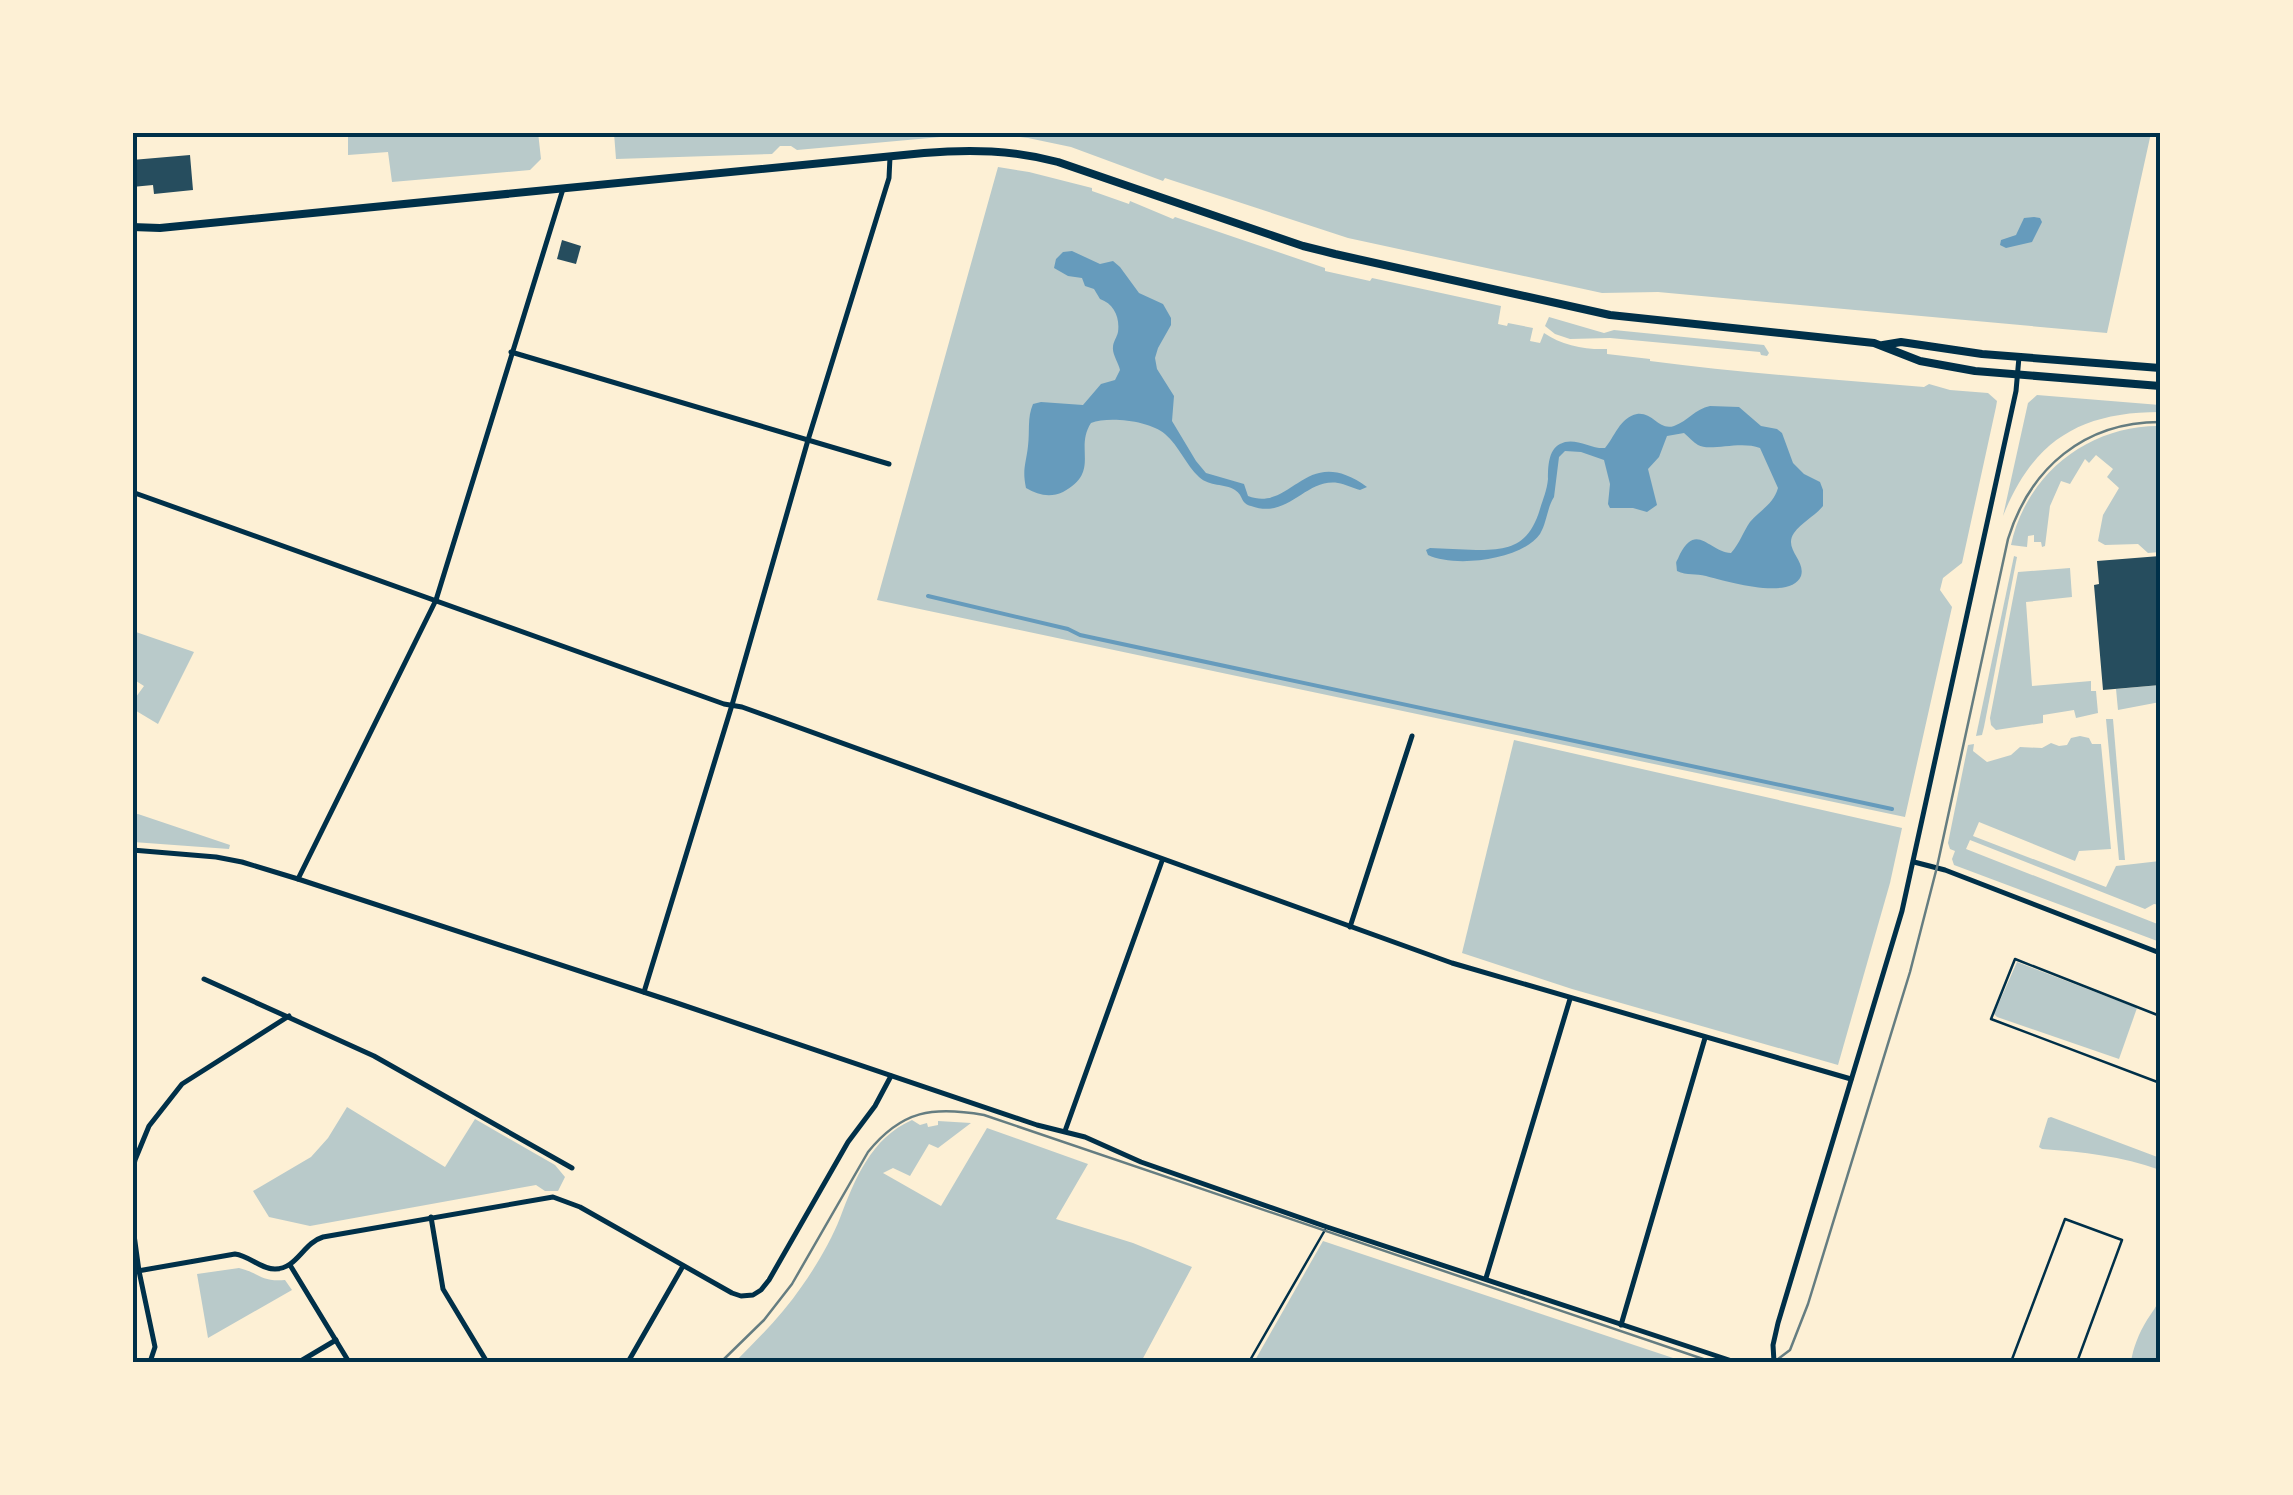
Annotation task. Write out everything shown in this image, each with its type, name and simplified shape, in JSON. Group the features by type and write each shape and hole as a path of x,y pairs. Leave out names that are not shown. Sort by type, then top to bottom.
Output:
{"main road":[{"path":"132,227 160,228 988,150 1058,162 1335,254 1544,301 1633,318 1884,345 1938,365 2160,386"},
{"path":"1884,345 1901,342 1953,351 2160,368"}],"street":[{"path":"644,992 889,178 890,157"},
{"path":"298,879 436,600 563,189"},
{"path":"511,352 889,464"},
{"path":"1774,1362 1774,1334 1897,930 1914,862 1994,498 2019,357"},
{"path":"132,492 1452,963 1852,1079"},
{"path":"1350,927 1412,736"},
{"path":"132,850 216,857 298,879 1038,1125 1100,1142 1141,1162 1327,1227 1735,1362"},
{"path":"1065,1131 1163,860"},
{"path":"1914,862 1945,870 2160,953"},
{"path":"204,979 374,1056 572,1168"},
{"path":"1486,1280 1570,998"},
{"path":"132,1176 148,1126 182,1084 290,1016"},
{"path":"1620,1325 1705,1038"},
{"path":"136,1272 235,1254 279,1269 290,1266 315,1239 554,1197 741,1296 753,1295 761,1290 891,1075"},
{"path":"431,1217 444,1288 487,1362"},
{"path":"132,1220 136,1272 154,1347 150,1362"},
{"path":"290,1266 349,1362"},
{"path":"628,1362 683,1266"},
{"path":"299,1362 336,1340"}],"lane":[{"path":"2011,1362 2065,1219 2122,1240 2077,1362"},
{"path":"1248,1362 1327,1227"}],"path":[{"path":"2160,1016 2014,959 1991,1019 2160,1084"}],"shaded area":[{"path":"538,132 541,159 530,170 392,182 388,152 348,155 348,133"},
{"path":"614,133 985,133 797,150 780,146 772,154 616,159"},
{"path":"985,133 2151,133 2107,333 1658,292 1602,293 1348,238 1165,178 1163,181 1071,147"},
{"path":"998,167 1092,188 1325,271 1501,306 1498,324 1533,328 1530,341 1540,343 1544,333 1574,346 1607,349 1607,354 1650,361 1924,387 1929,384 1988,393 1997,401 1996,407 1962,563 1943,578 1940,590 1952,607 1905,817 877,600"},
{"path":"1549,317 1604,333 1614,330 1764,345 1769,353 1767,356 1760,352 1610,338 1570,339 1545,326"},
{"path":"2037,395 2160,405 2160,412 2106,418 2063,436 2029,468 2003,516 2028,403"},
{"path":"2160,426 2160,552 2148,553 2138,544 2105,545 2098,541 2103,515 2119,488 2107,477 2113,469 2096,455 2089,463 2085,459 2070,484 2061,481 2050,506 2045,546 2034,542 2034,535 2028,536 2027,547 2011,545 2031,496 2064,458 2109,434"},
{"path":"2014,556 2017,557 1984,727 1982,735 1976,736"},
{"path":"2070,568 2072,597 2026,602 2032,686 2091,681 2098,713 2076,718 2074,710 2043,715 2043,723 1996,730 1990,718 2018,572"},
{"path":"133,631 194,652 158,724 133,709 133,701 144,686 133,679"},
{"path":"2160,685 2160,702 2118,710 2116,689"},
{"path":"2106,719 2113,719 2125,860 2119,860"},
{"path":"2071,738 2089,738 2092,744 2101,744 2111,849 2079,851 2075,861 1979,822 1973,836 2106,887 2116,866 2160,861 2160,905 2145,909 1970,840 1966,849 2160,925 2160,942 1954,865 1955,851 1948,843 1968,745 1974,744 1973,751 1987,762 2011,755 2020,747 2067,745"},
{"path":"1514,740 1902,828 1838,1065 1572,989 1462,953"},
{"path":"133,815 230,845 229,849 133,842"},
{"path":"2017,962 2137,1008 2119,1059 1997,1017 1994,1014"},
{"path":"347,1107 445,1167 475,1119 555,1165 565,1177 558,1191 545,1191 536,1185 310,1226 269,1217 253,1191 311,1157"},
{"path":"2051,1117 2160,1158 2160,1170 2102,1155 2042,1149 2039,1147"},
{"path":"912,1120 920,1125 927,1123 928,1127 938,1125 938,1121 971,1123 938,1148 929,1144 910,1176 893,1168 883,1173 941,1206 987,1128 1088,1164 1056,1219 1192,1267 1141,1362 735,1362 779,1316 807,1279 833,1235 866,1161 886,1137"},
{"path":"1323,1241 1685,1362 1254,1362"},
{"path":"239,1268 265,1278 285,1280 292,1290 208,1338 197,1274"},
{"path":"2160,1297 2160,1362 2131,1362 2139,1335"}],"water":[{"path":"2034,217 2042,222 2032,242 2006,248 2000,245 2001,240 2016,235 2024,218"},
{"path":"1072,251 1100,264 1113,261 1139,293 1163,304 1171,325 1158,348 1157,369 1174,396 1172,421 1206,473 1244,484 1248,496 1263,499 1329,472 1346,475 1367,487 1360,490 1326,483 1276,508 1251,506 1235,490 1199,477 1170,439 1158,430 1140,423 1108,420 1091,423 1086,433 1084,468 1074,484 1053,495 1026,488 1024,471 1033,404 1083,405 1101,384 1115,380 1120,370 1113,350 1118,326 1112,308 1094,289 1085,286 1082,278 1054,268 1063,252"},
{"path":"1710,406 1739,407 1761,426 1777,429 1793,463 1820,482 1823,506 1791,539 1802,570 1795,583 1757,587 1677,571 1676,562 1692,540 1731,553 1778,488 1760,448 1703,447 1684,433 1667,436 1659,457 1648,469 1657,505 1647,512 1610,508 1604,460 1565,451 1559,457 1554,497 1544,525 1531,543 1504,555 1471,561 1428,555 1426,550 1430,548 1499,549 1524,538 1536,521 1547,487 1551,455 1560,444 1571,441 1605,448 1631,416 1643,414 1669,427"}],"building":[{"path":"190,155 193,190 154,194 153,185 132,187 132,160"},
{"path":"562,240 581,246 576,264 557,259"},
{"path":"2160,556 2160,685 2103,690 2094,585 2099,584 2097,561"}],"waterway":[{"path":"928,596 1080,635 1892,809"}],"tram line":[{"path":"1774,1362 1790,1350 1808,1304 1910,972 1937,867 2008,539 2018,514 2046,471 2084,440 2107,430 2160,422"},
{"path":"721,1362 764,1320 792,1284 868,1152 906,1119 949,1111 984,1115 1712,1362"}]}
